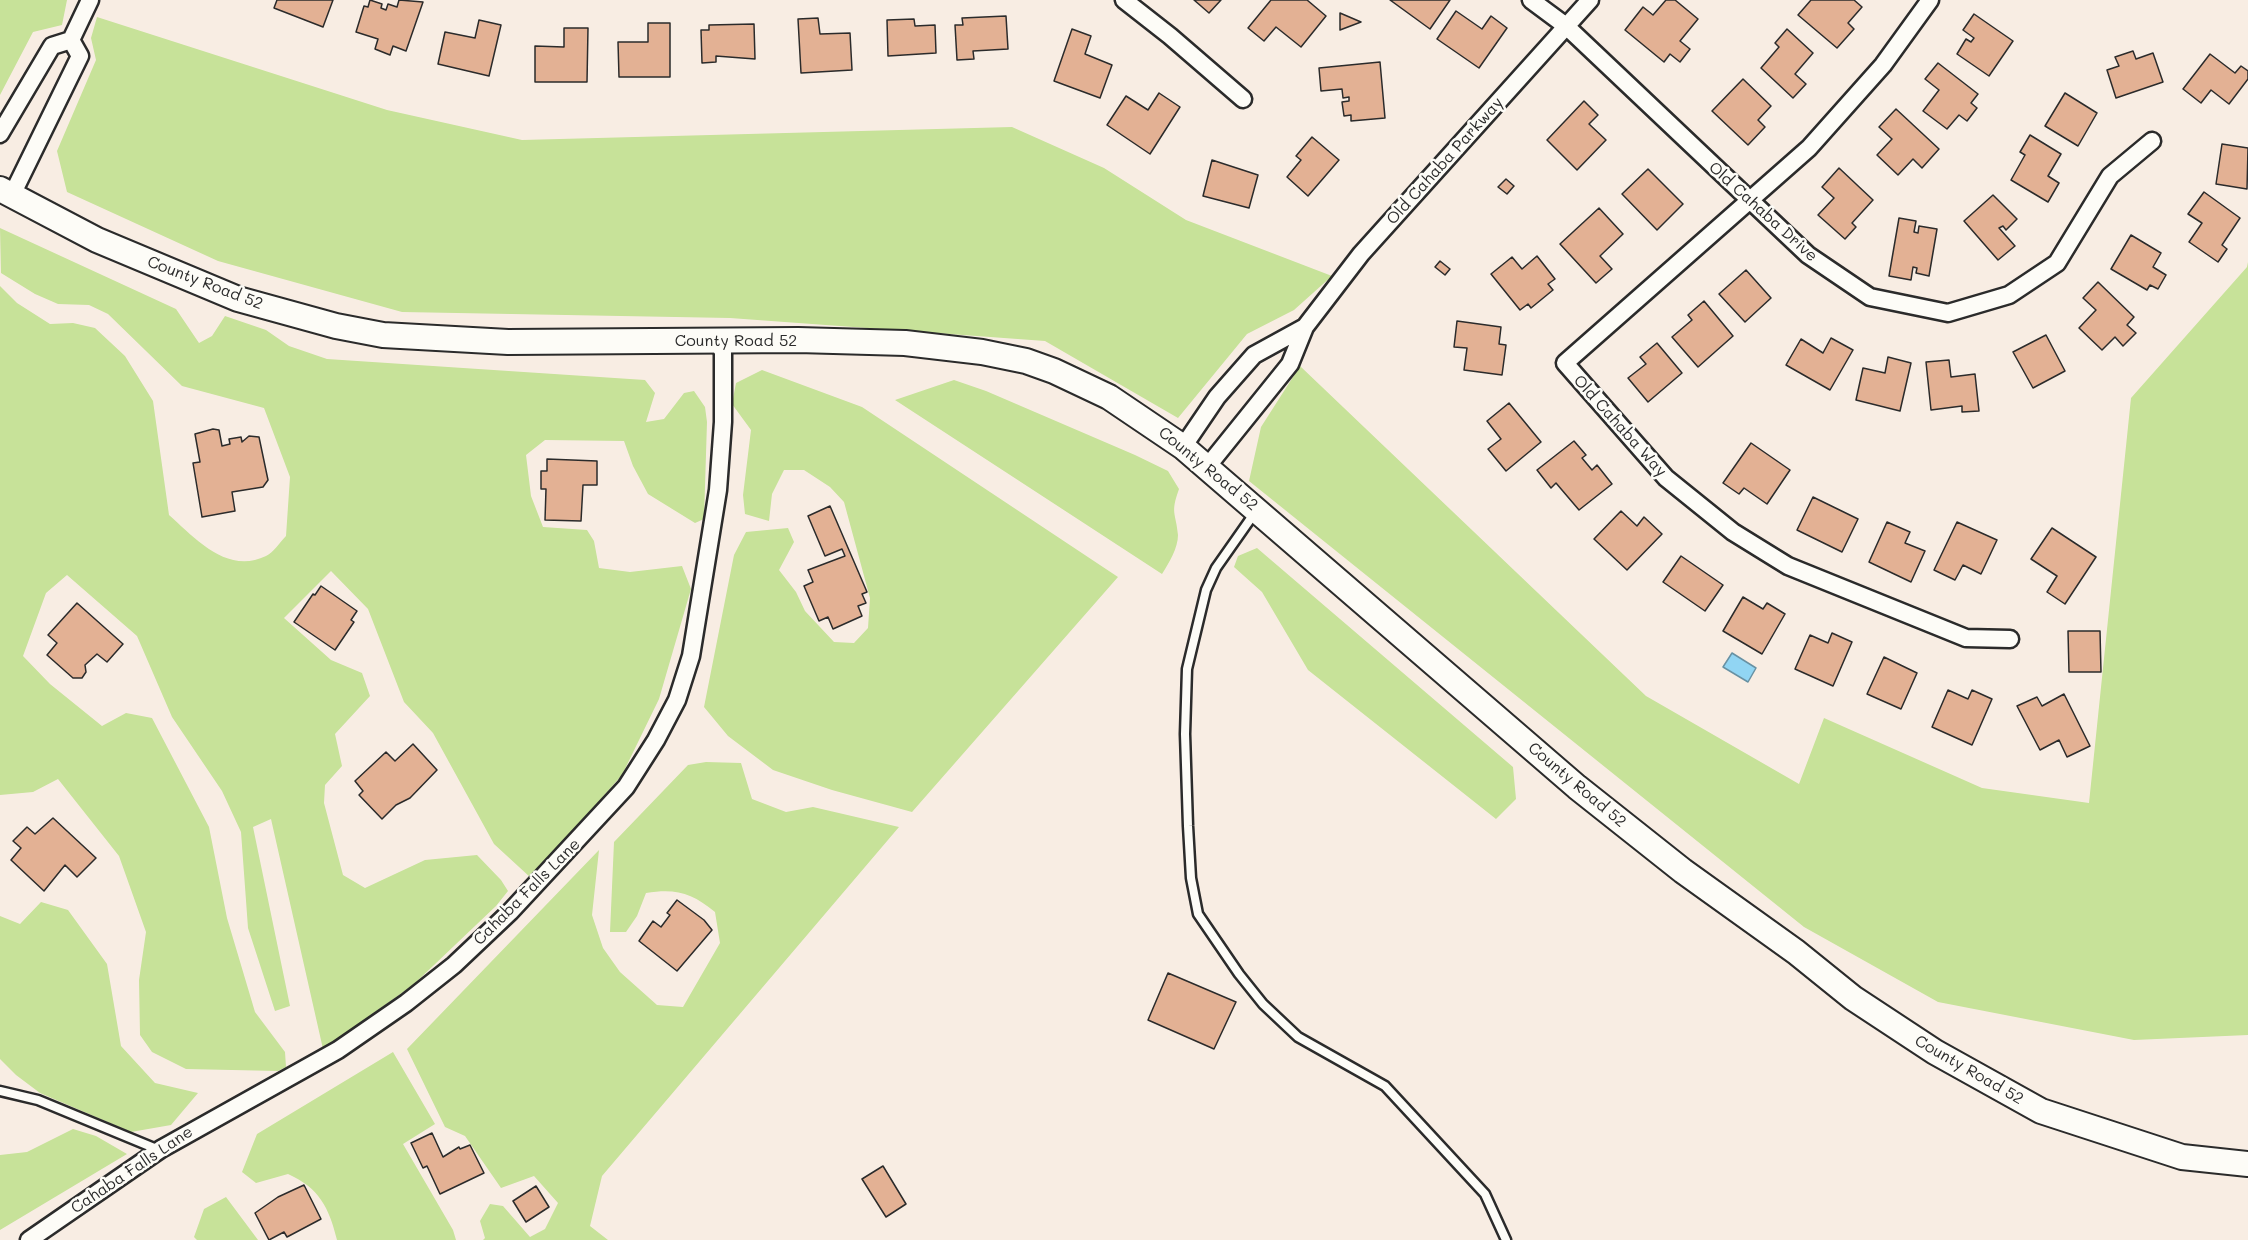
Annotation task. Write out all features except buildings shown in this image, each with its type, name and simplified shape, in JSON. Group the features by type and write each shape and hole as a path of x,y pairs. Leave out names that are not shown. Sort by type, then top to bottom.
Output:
{"main road":[{"name":"County Road 52","path":"6,192 97,240 238,299 336,326 438,340 905,343 982,352 1026,361 1110,397 1183,447 1257,508 1577,787 1683,871 1796,952 1853,998 1935,1052 2041,1111 2182,1157 2248,1164"}],"street":[{"path":"0,134 52,46 71,40 90,0"},
{"path":"1124,0 1243,99"},
{"name":"Old Cahaba Drive","path":"1531,0 1566,26 1808,255 1870,297 1948,313 2010,296 2057,263 2110,176 2152,141"},
{"name":"Old Cahaba Parkway","path":"1207,467 1290,364 1305,327 1361,254 1590,0"},
{"name":"Old Cahaba Way","path":"1930,0 1883,65 1809,148 1565,363 1666,478 1752,543 1788,566 1966,638 2010,639"},
{"path":"6,192 80,56 71,40"},
{"name":"Old Cahaba Parkway","path":"1183,447 1217,397 1254,355 1305,327"},
{"name":"Cahaba Falls Lane","path":"28,1240 160,1150 204,1123 338,1050 414,997 454,965 510,912 626,787 656,740 677,700 691,656 718,490 723,422 723,352 717,341"}],"lane":[{"path":"1257,508 1216,568 1206,590 1187,669 1185,734 1188,826 1191,878 1197,914 1263,1004 1298,1037 1385,1086 1485,1194 1506,1240"},
{"path":"0,1091 38,1100 160,1150"}],"green space":[{"path":"0,0 67,0 62,25 33,32 0,95"},
{"path":"97,17 387,110 522,140 1012,127 1104,168 1186,220 1332,276 1294,310 1247,334 1178,418 1045,341 730,318 402,312 218,261 67,192 57,151 96,60 91,38"},
{"path":"0,228 176,309 199,343 212,336 225,316 266,330 289,346 327,359 645,380 655,393 646,422 664,419 684,393 694,391 705,407 707,422 704,519 695,523 648,494 633,466 624,441 545,440 526,455 531,496 543,527 587,530 594,541 599,568 630,572 682,566 691,589 659,699 622,775 531,878 494,844 433,733 404,702 368,609 331,571 284,618 331,660 362,673 370,696 335,734 342,766 325,785 324,803 343,875 365,888 425,860 477,855 501,880 508,891 496,906 413,985 323,1049 271,819 253,827 290,1006 275,1011 248,928 241,832 222,791 172,717 137,636 67,575 46,593 23,656 50,684 102,726 126,713 152,718 209,827 227,918 255,1012 285,1052 286,1067 278,1071 186,1069 152,1052 140,1035 139,980 146,932 119,856 58,779 33,792 0,795 0,286 17,303 50,324 73,323 95,328 125,356 153,401 169,515 213,551 238,561 252,561 271,552 286,536 290,477 264,408 182,386 108,314 89,305 58,304 35,294 1,273"},
{"path":"2248,262 2248,1035 2134,1040 1938,1002 1804,927 1249,481 1261,427 1300,366 1646,696 1799,784 1824,718 1982,788 2089,803 2131,398 2247,267"},
{"path":"762,370 862,407 1118,577 912,812 832,790 773,770 728,736 704,707 734,555 746,532 788,528 794,542 779,570 796,592 805,611 834,642 854,643 868,628 870,598 844,502 830,487 804,470 784,470 772,494 769,521 745,514 743,495 751,430 732,404 736,383"},
{"path":"954,380 986,391 1168,471 1179,489 1174,508 1178,540 1162,574 895,400"},
{"path":"1257,548 1513,767 1516,799 1496,819 1308,670 1262,592 1234,567 1238,556"},
{"path":"706,762 741,763 752,799 786,812 813,807 899,827 602,1176 590,1226 608,1240 483,1240 485,1238 480,1221 490,1204 503,1206 530,1237 545,1229 558,1203 534,1176 501,1188 465,1136 445,1127 407,1049 599,850 592,915 603,948 620,972 657,1005 683,1007 720,943 715,912 691,896 666,891 646,893 637,916 626,932 610,932 614,842 688,765"},
{"path":"41,902 68,910 107,964 121,1046 155,1083 198,1093 171,1125 131,1132 40,1093 16,1075 0,1059 0,916 20,924"},
{"path":"393,1052 435,1124 403,1144 453,1230 456,1240 337,1240 326,1208 308,1186 288,1174 256,1183 242,1172 257,1134"},
{"path":"73,1129 96,1136 127,1154 0,1230 0,1155 27,1152"},
{"path":"226,1197 258,1240 197,1240 194,1237 204,1209"}],"water":[{"path":"1732,653 1756,668 1748,682 1723,667"}]}
